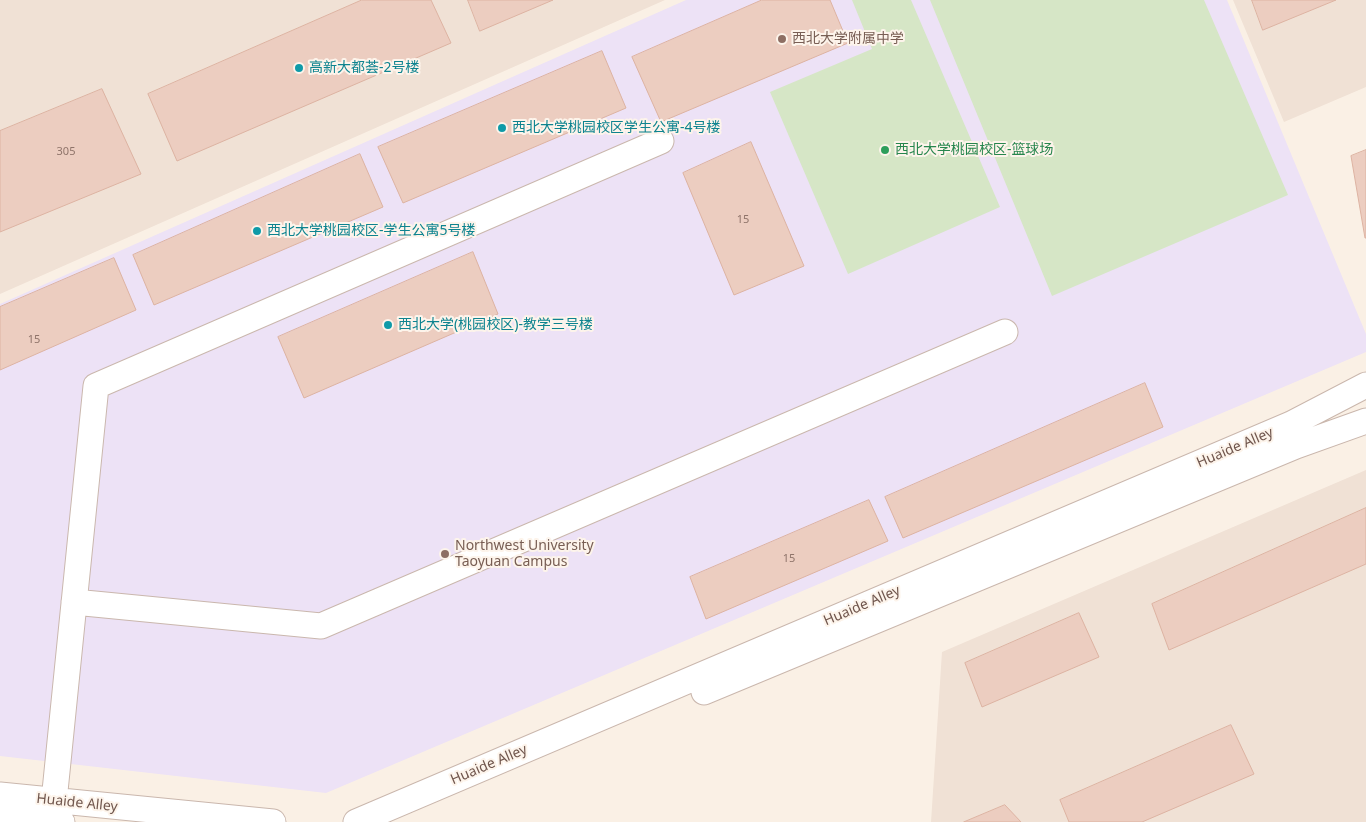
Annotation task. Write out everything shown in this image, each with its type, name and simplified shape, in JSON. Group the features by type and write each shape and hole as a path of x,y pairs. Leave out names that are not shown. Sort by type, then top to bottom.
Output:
{"street":[{"path":"56,816 74,602 96,386 662,140"},
{"path":"74,602 321,626 1005,332"},
{"name":"Huaide Alley","path":"356,822 1291,424 1366,385"},
{"name":"Huaide Alley","path":"393,822 1296,446 1366,421"},
{"name":"Huaide Alley","path":"0,795 56,816"},
{"name":"Huaide Alley","path":"0,816 273,822"}],"shaded area":[{"path":"0,0 665,0 0,294"},
{"name":"Northwest University Taoyuan Campus","path":"686,0 1227,0 1366,334 1366,352 326,793 0,756 0,304"},
{"path":"1233,0 1366,0 1366,87 1284,122"},
{"path":"1366,470 1366,822 931,822 942,652"}],"green space":[{"name":"西北大学桃园校区-篮球场","path":"852,0 911,0 1000,207 848,274 770,92 872,49"},
{"path":"930,0 1204,0 1288,195 1052,296"}],"building":[{"name":"高新大都荟-2号楼","path":"362,0 431,0 451,43 177,161 148,94"},
{"path":"468,0 553,0 480,31"},
{"path":"762,0 830,0 848,43 661,122 632,57"},
{"path":"1252,0 1336,0 1263,30"},
{"name":"西北大学桃园校区学生公寓-4号楼","path":"602,51 626,108 403,203 378,147"},
{"path":"102,89 141,174 0,232 0,131"},
{"path":"751,142 804,266 734,295 683,173"},
{"path":"1366,150 1366,238 1365,238 1351,156"},
{"name":"西北大学桃园校区-学生公寓5号楼","path":"360,154 383,207 154,305 133,255"},
{"name":"西北大学(桃园校区)-教学三号楼","path":"473,252 498,314 304,398 278,337"},
{"path":"114,258 136,310 0,370 0,307"},
{"path":"1145,383 1163,427 903,538 885,497"},
{"path":"869,500 888,541 706,619 690,577"},
{"path":"1366,508 1366,564 1169,650 1152,604"},
{"path":"1079,613 1099,657 982,707 965,663"},
{"path":"1231,725 1254,774 1142,822 1069,822 1060,800"},
{"path":"1005,805 1021,822 964,822"}],"place":[{"name":"西北大学附属中学","path":"782,39"},
{"name":"高新大都荟-2号楼","path":"299,68"},
{"name":"西北大学桃园校区学生公寓-4号楼","path":"502,128"},
{"name":"西北大学桃园校区-篮球场","path":"885,150"},
{"name":"西北大学桃园校区-学生公寓5号楼","path":"257,231"},
{"name":"西北大学(桃园校区)-教学三号楼","path":"388,325"},
{"name":"Northwest University Taoyuan Campus","path":"445,554"}]}
